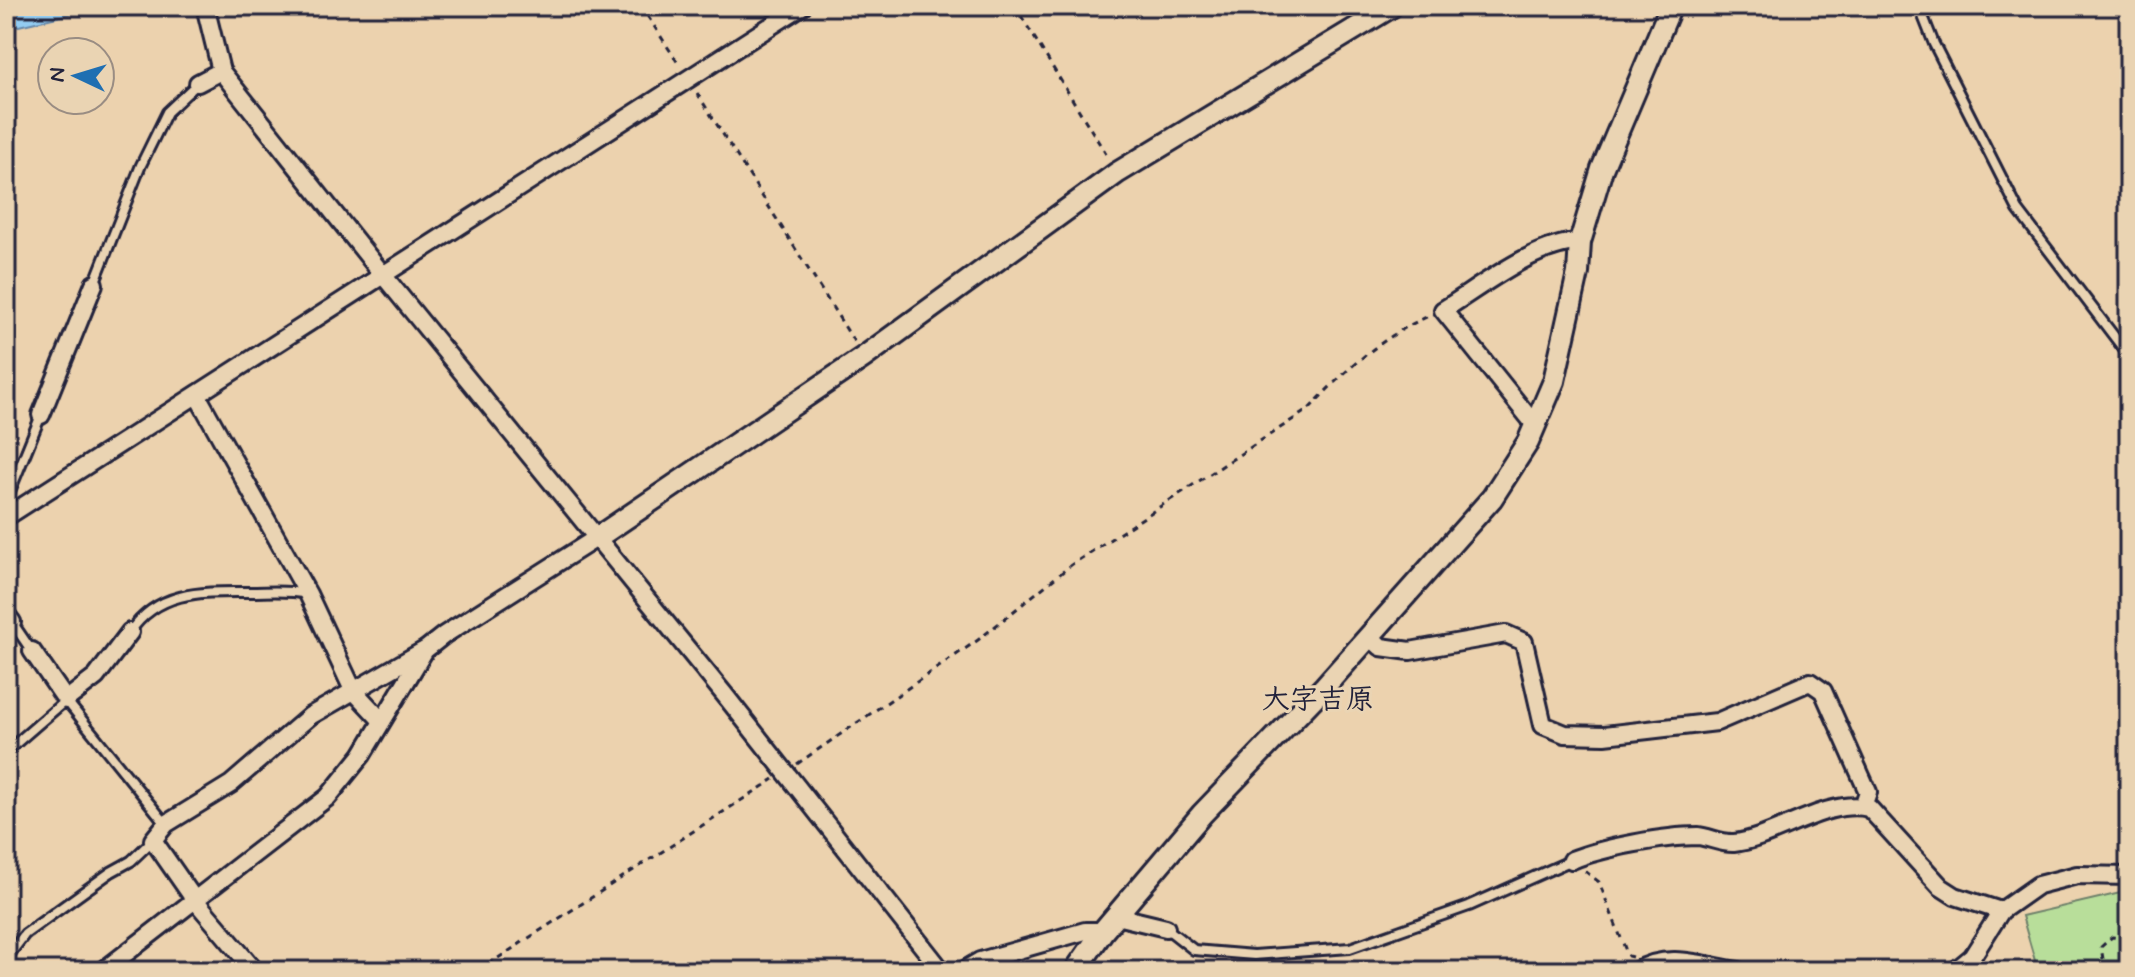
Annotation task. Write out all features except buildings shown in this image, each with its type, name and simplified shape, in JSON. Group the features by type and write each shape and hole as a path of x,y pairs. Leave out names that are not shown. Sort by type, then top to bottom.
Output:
{"street":[{"path":"205,6 221,71 598,537 942,971"},
{"path":"6,517 802,6"},
{"path":"255,971 194,899 153,840 166,824 231,784 310,716 425,650 864,357 1117,173 1392,6"},
{"path":"1075,971 1109,924 1202,814 1325,686 1492,498 1528,442 1554,381 1578,273 1580,242 1602,169 1671,6"},
{"path":"198,83 221,71"},
{"path":"1535,425 1443,310 1537,252 1569,242 1580,242"},
{"path":"41,415 94,284"},
{"path":"197,395 308,594 353,690 382,721"},
{"path":"32,651 66,700 96,677 130,632"},
{"path":"1369,636 1381,647 1410,651 1506,634 1524,642 1543,725 1565,734 1605,735 1717,722 1810,682 1823,691 1868,792 1863,806"},
{"path":"103,971 328,797 362,755 425,650"},
{"path":"1572,860 1634,844 1698,836 1733,843 1833,810 1863,806 1876,815 1941,887 1955,896 2001,911"},
{"path":"1955,971 1972,957 2001,911 2038,885 2077,875 2129,876"},
{"path":"963,971 980,961 1109,924 1166,928"},
{"path":"1644,966 1669,960 1738,971"}],"lane":[{"path":"1919,6 1934,44 2018,210 2129,356"},
{"path":"94,284 141,165 167,112 198,83"},
{"path":"6,501 41,415"},
{"path":"130,632 152,609 192,592 296,591 308,594"},
{"path":"9,618 32,651"},
{"path":"6,752 66,700 166,824"},
{"path":"6,959 25,934 131,861 153,840"},
{"path":"1166,928 1194,950 1254,955 1350,948 1469,906 1572,860"}],"path":[{"path":"641,6 864,357"},
{"path":"1015,6 1117,173"},
{"path":"478,971 785,772 978,640 1071,565 1309,409 1372,349 1412,323 1443,310"},
{"path":"1572,860 1599,882 1628,956 1644,966"},
{"path":"2105,971 2101,947 2112,937 2129,939"}],"green space":[{"path":"2129,891 2129,971 2038,971 2022,916"}],"water":[{"path":"6,6 104,6 6,29"}],"district":[{"name":"大字吉原","path":"1318,698"}]}
